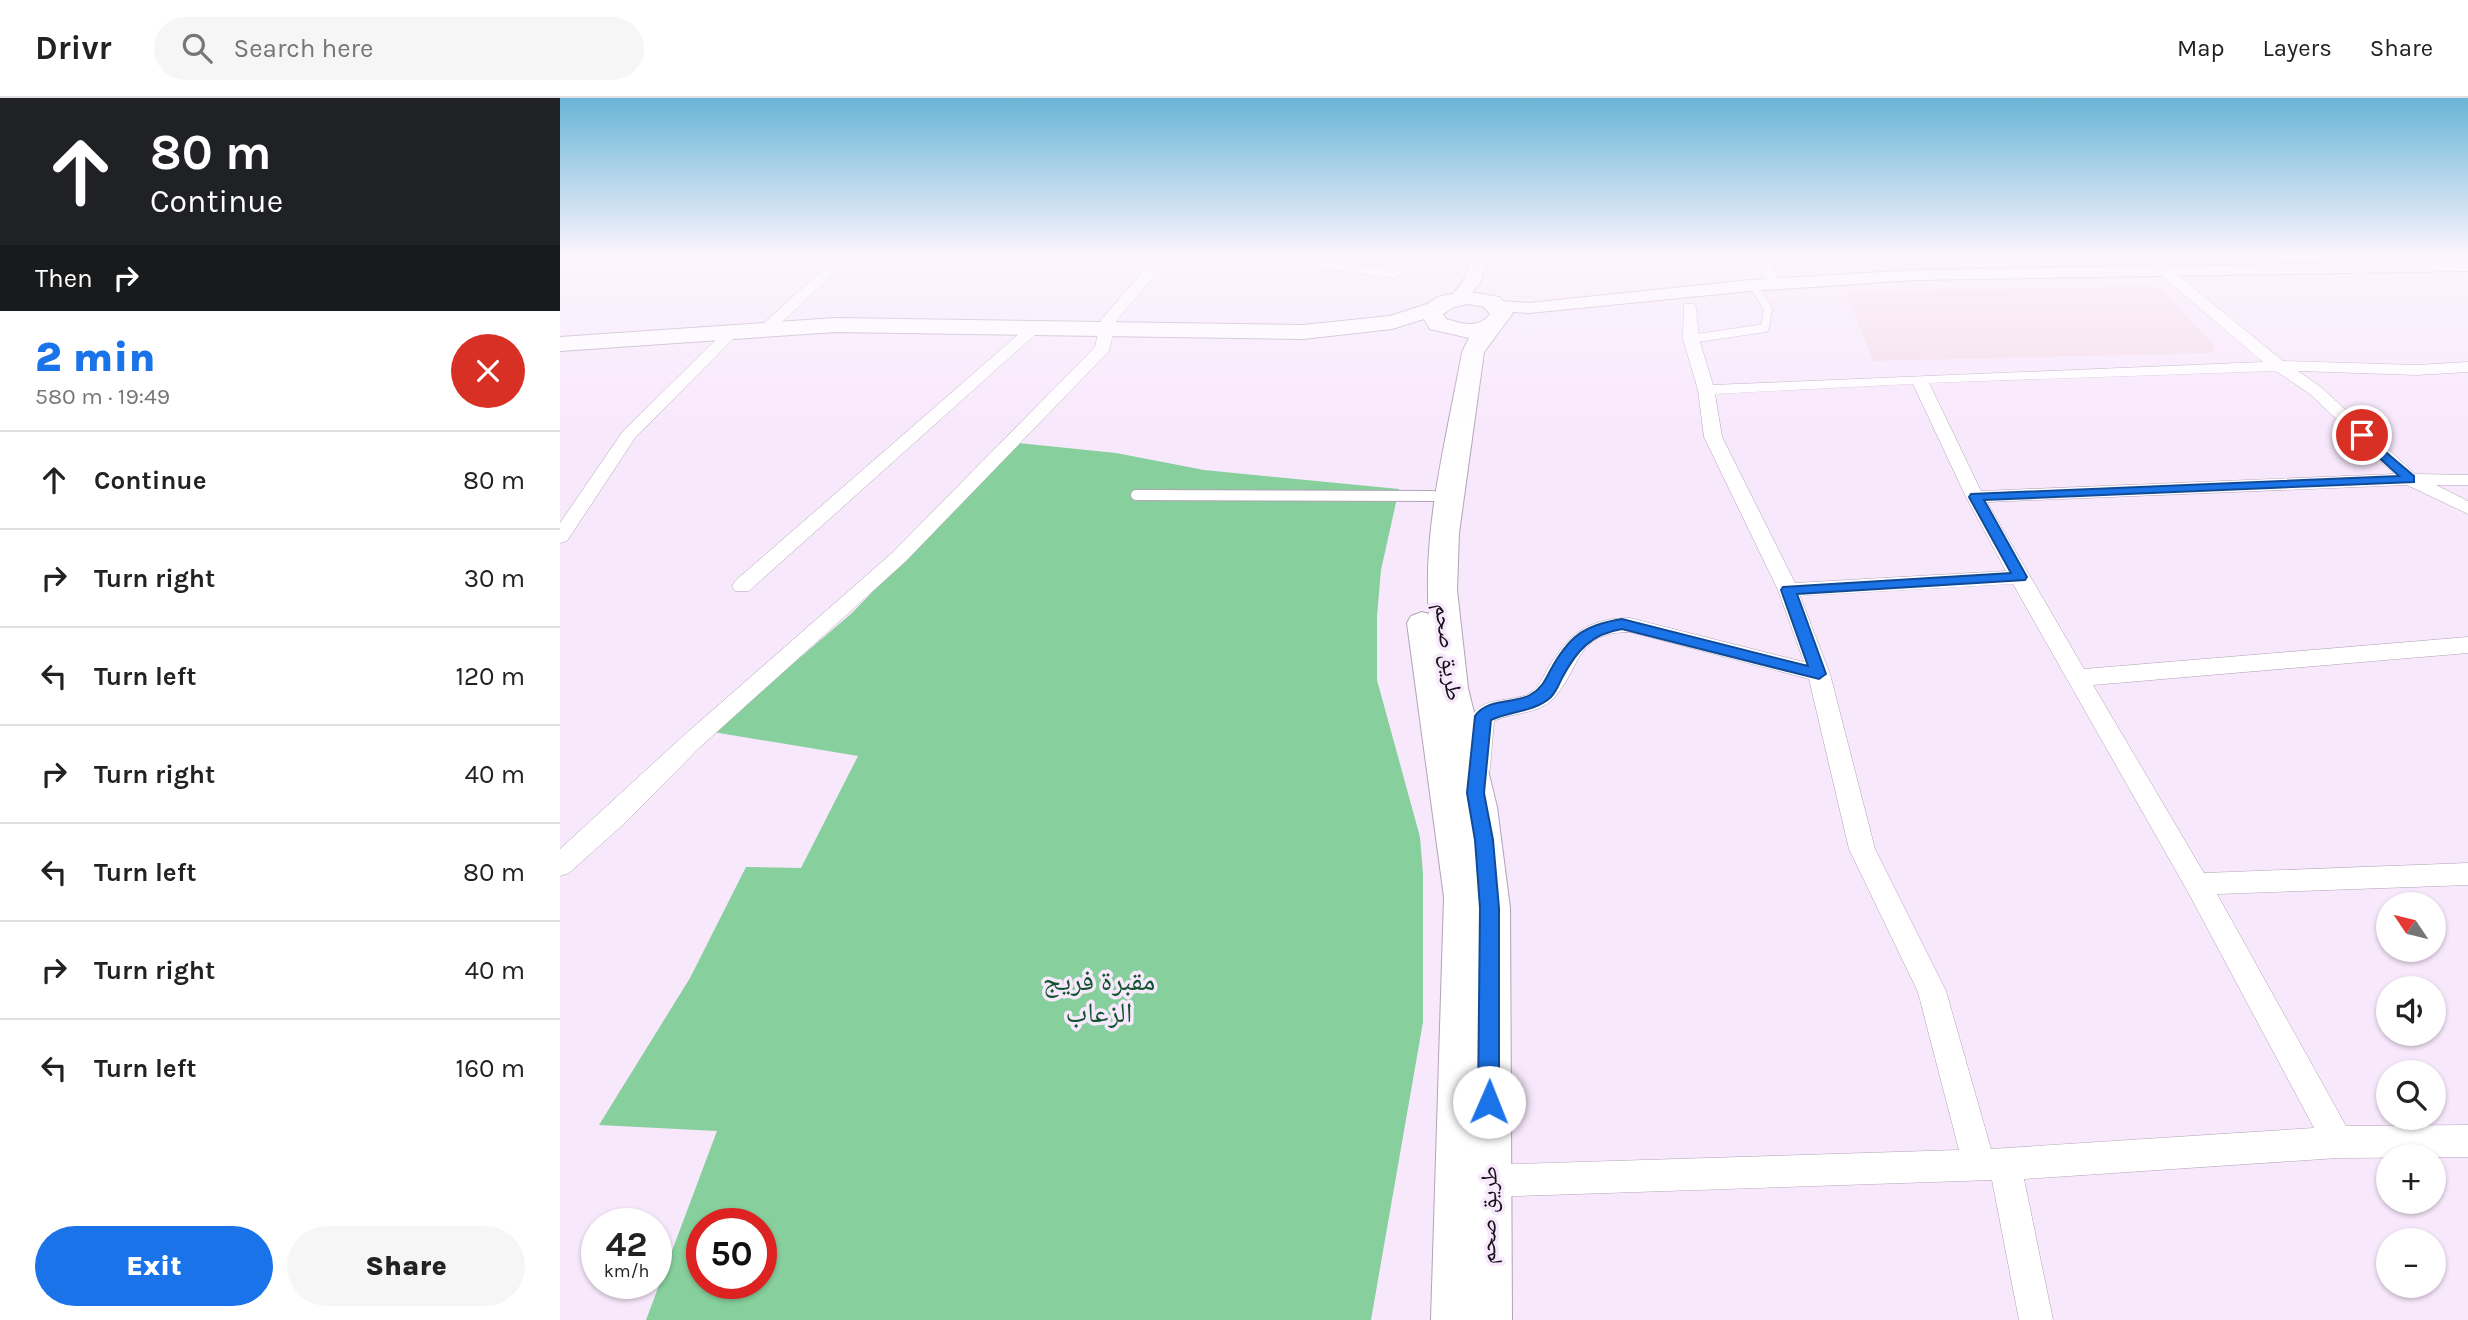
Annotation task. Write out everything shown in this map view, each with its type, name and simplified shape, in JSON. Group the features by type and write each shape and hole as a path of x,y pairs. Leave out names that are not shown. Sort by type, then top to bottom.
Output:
{"main road":[{"path":"560,344 836,325 1303,332 1469,311"},
{"name":"طريق صحم","path":"1456,1320 1463,909 1458,836 1431,708 1423,641 1423,564 1457,353 1469,311"},
{"name":"طريق صحم","path":"1469,311 1482,335 1473,352 1445,533 1442,580 1452,688 1476,793 1484,840 1490,908 1487,1320"}],"street":[{"path":"765,330 786,311"},
{"path":"560,865 617,815 690,743 899,557 1102,348 1110,320 1118,311"},
{"path":"1689,311 1691,339 1706,390 1713,437 1788,590 1819,674 1862,849 1932,991 1992,1164 2036,1320"},
{"path":"2212,311 2279,366 2316,391 2410,479 2468,508"},
{"path":"742,586 1033,329"},
{"path":"560,537 569,509 629,435 732,332"},
{"path":"1706,390 2279,366 2417,370 2468,367"},
{"path":"1919,379 1975,497 2197,884 2338,1142"},
{"path":"1975,497 2410,479 2468,480"},
{"path":"1788,590 2020,577"},
{"path":"1476,793 1483,716 1507,705 1531,703 1546,692 1566,657 1593,630 1613,625 1630,625 1819,674"},
{"path":"2078,678 2468,645"},
{"path":"2197,884 2468,874"},
{"path":"1488,1181 1992,1164 2338,1142 2468,1141"}],"lane":[{"path":"1691,339 1765,328 1768,311"},
{"path":"1136,495 1433,496"}],"shaded area":[{"path":"1853,311 2181,311 2215,346 2211,353 1873,361"}],"green space":[{"name":"مقبرة فريج الزعاب","path":"1018,443 1116,453 1204,470 1399,489 1381,570 1377,616 1377,680 1420,837 1423,874 1423,1022 1371,1320 646,1320 654,1299 672,1299 672,1251 686,1214 686,1299 777,1299 777,1208 688,1208 717,1131 599,1125 690,978 746,867 801,868 858,756 713,732 852,613"}],"route":[{"path":"1489,1102 1490,908 1484,840 1476,793 1483,716 1507,705 1531,703 1546,692 1566,657 1585,635 1602,627 1622,624 1819,674 1788,590 2020,577 1975,497 2410,479 2362,435"}]}
